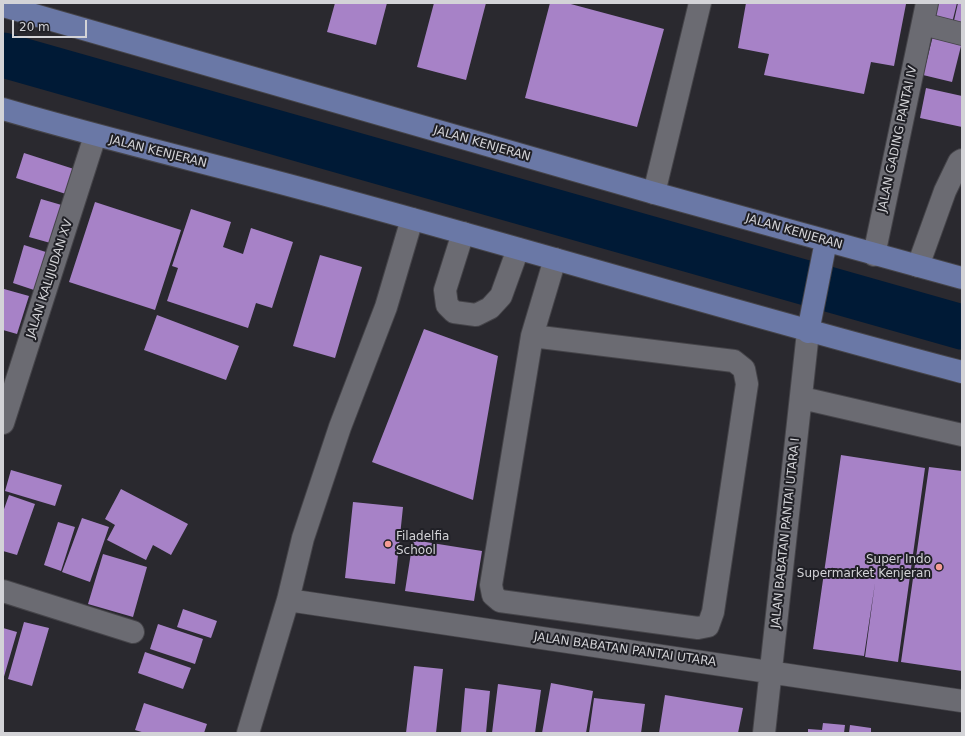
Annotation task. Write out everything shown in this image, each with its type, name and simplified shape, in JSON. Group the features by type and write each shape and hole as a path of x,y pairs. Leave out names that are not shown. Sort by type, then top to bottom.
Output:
{"main road":[{"name":"JALAN KENJERAN","path":"3,6 654,193 825,244 962,278"},
{"name":"JALAN KENJERAN","path":"3,109 95,136 319,193 962,372"},
{"path":"809,329 825,244"}],"street":[{"path":"654,193 700,3"},
{"name":"JALAN GADING PANTAI IV","path":"874,255 928,3"},
{"path":"923,24 962,34"},
{"name":"JALAN KALIJUDAN XV","path":"3,423 95,136"},
{"path":"918,266 944,191 959,162 962,160"},
{"path":"248,733 288,600 303,538 340,427 386,307 412,219"},
{"path":"463,233 445,290 447,304 454,312 476,315 490,308 501,296 518,248"},
{"path":"532,336 734,361 744,369 747,384 713,612 708,626 698,628 500,602 493,595 492,585 532,336 555,259"},
{"name":"JALAN BABATAN PANTAI UTARA I","path":"764,733 809,329"},
{"path":"802,398 962,435"},
{"path":"3,591 133,632"},
{"name":"JALAN BABATAN PANTAI UTARA","path":"288,600 962,701"}],"building":[{"path":"335,3 387,3 376,45 327,32"},
{"path":"434,3 486,3 466,80 417,67"},
{"path":"550,3 567,3 664,29 637,127 525,98"},
{"path":"746,3 906,4 894,66 871,62 864,94 764,75 769,54 738,48"},
{"path":"938,3 957,3 952,23 934,19"},
{"path":"958,3 962,3 962,27 953,25"},
{"path":"934,32 962,42 952,82 923,75"},
{"path":"926,88 962,96 962,127 920,118"},
{"path":"24,153 77,170 69,195 16,178"},
{"path":"41,199 65,206 54,244 29,237"},
{"path":"95,202 181,230 155,310 69,282"},
{"path":"191,209 231,222 223,247 243,254 251,228 293,242 272,308 256,303 248,328 167,301 178,268 172,266"},
{"path":"24,245 49,253 37,291 13,283"},
{"path":"320,255 362,267 335,358 293,346"},
{"path":"4,289 29,296 17,334 3,330"},
{"path":"157,315 239,346 226,380 144,350"},
{"path":"424,329 498,356 473,500 372,462"},
{"path":"841,455 925,468 898,662 865,657 875,583 864,656 813,649"},
{"name":"Super Indo Supermarket Kenjeran","path":"929,467 962,471 962,671 901,662"},
{"path":"11,470 62,485 55,506 5,491"},
{"path":"121,489 188,524 171,555 153,545 146,560 107,540 115,525 105,519"},
{"path":"9,495 35,504 17,555 3,551 3,512"},
{"path":"353,502 403,507 395,584 345,578"},
{"path":"82,518 109,527 90,582 62,572"},
{"path":"58,522 75,527 61,571 44,565"},
{"path":"413,540 482,551 474,601 405,591"},
{"path":"103,554 147,567 133,617 88,604"},
{"path":"183,609 217,621 211,638 177,627"},
{"path":"24,622 49,628 32,686 8,679"},
{"path":"158,624 203,639 195,664 150,649"},
{"path":"3,628 17,632 3,680"},
{"path":"145,652 191,668 183,689 138,673"},
{"path":"414,666 443,669 436,733 406,733"},
{"path":"551,683 593,691 586,733 542,733"},
{"path":"498,684 541,690 535,733 492,733"},
{"path":"465,688 490,691 486,733 461,733"},
{"path":"665,695 743,708 738,733 659,733"},
{"path":"594,698 645,704 641,733 589,733"},
{"path":"144,703 207,724 204,733 145,733 135,730"},
{"path":"823,723 845,725 844,733 808,733 808,729 822,730"},
{"path":"850,725 871,728 871,733 849,733"}],"waterway":[{"path":"3,55 962,327"}],"place":[{"name":"Filadelfia School","path":"388,544"},
{"name":"Super Indo Supermarket Kenjeran","path":"939,567"}]}
